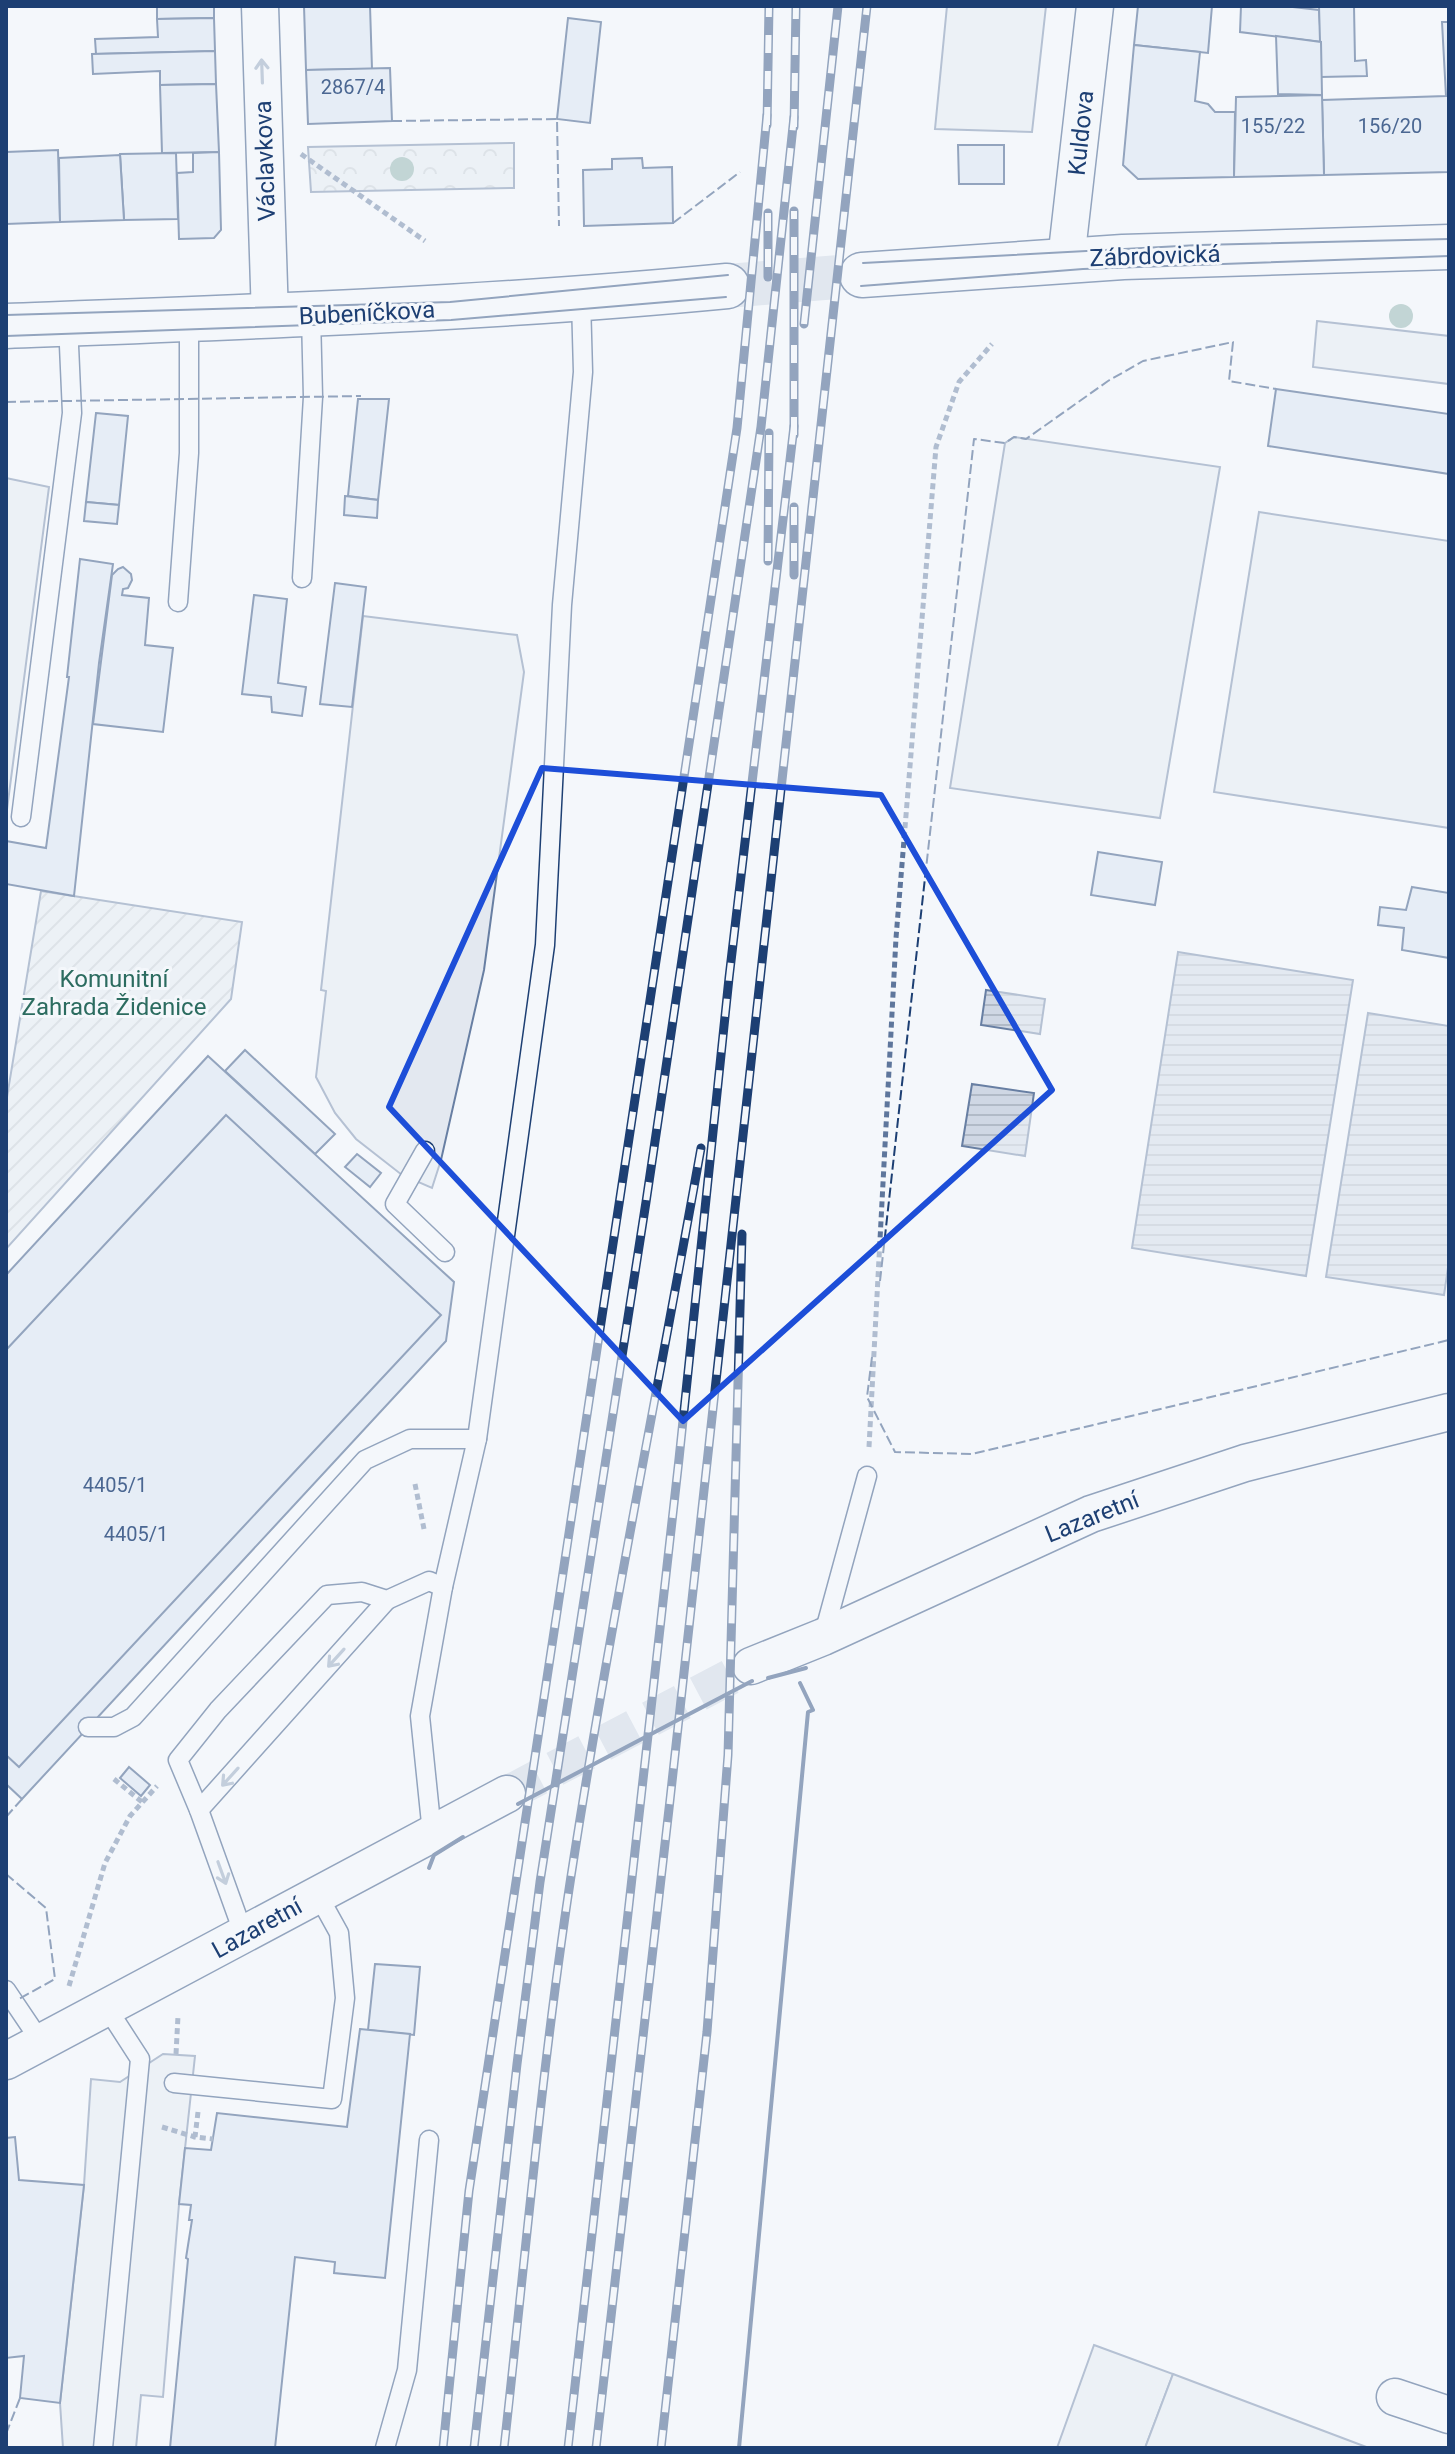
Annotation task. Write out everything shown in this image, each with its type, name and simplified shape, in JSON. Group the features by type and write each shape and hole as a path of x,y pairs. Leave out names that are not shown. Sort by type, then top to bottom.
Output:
{"street":[{"name":"Václavkova","path":"260,6 290,316"},
{"name":"Kuldova","path":"1066,260 1095,6"},
{"name":"Zábrdovická","path":"862,275 1066,260 1449,247"},
{"name":"Bubeníčkova","path":"6,326 290,316 581,300 727,286"},
{"name":"Lazaretní","path":"751,1666 823,1637 1091,1514 1245,1463 1449,1412"},
{"name":"Lazaretní","path":"6,2061 507,1794"},
{"path":"1395,2397 1449,2415"}],"lane":[{"path":"432,1833 420,1716 443,1587 477,1439 545,945 562,605 583,372 581,300"},
{"path":"290,316 313,397 302,578"},
{"path":"178,602 189,453 189,319"},
{"path":"21,817 72,413 68,323"},
{"path":"425,1151 395,1204 445,1252"},
{"path":"88,1727 114,1727 133,1717 365,1460 410,1439 477,1439"},
{"path":"823,1637 867,1476"},
{"path":"199,1810 387,1600 429,1581 443,1587"},
{"path":"244,1935 178,1760 218,1710 327,1595 362,1592 387,1600"},
{"path":"174,2083 332,2099 345,1998 339,1933 318,1895"},
{"path":"6,1990 41,2042"},
{"path":"103,2448 140,2059 107,2008"},
{"path":"385,2448 407,2370 429,2140"}],"path":[{"path":"299,153 425,241"},
{"path":"867,1476 896,938 936,447 959,382 992,344"},
{"path":"415,1484 424,1522"},
{"path":"68,1989 105,1863 130,1816 178,1760"},
{"path":"114,1779 142,1802"},
{"path":"174,2083 178,2016"}],"highlighted area":[{"path":"542,768 881,795 1052,1090 683,1421 389,1107"}],"green space":[{"path":"947,6 1046,6 1032,132 935,129"},
{"path":"514,143 514,188 311,192 308,147"},
{"path":"1014,437 1220,467 1160,818 950,788 1005,443"},
{"path":"1259,512 1449,541 1449,828 1214,792"},
{"name":"Komunitní Zahrada Židenice","path":"41,891 242,922 231,999 6,1249 6,1103"},
{"path":"1094,2345 1173,2374 1145,2448 1057,2448"}],"shaded area":[{"path":"1317,321 1449,336 1449,384 1313,367"},
{"path":"6,478 49,487 6,817"},
{"path":"363,616 517,635 524,672 484,970 432,1188 402,1175 356,1139 335,1113 316,1077 326,991 321,990"},
{"path":"1178,952 1353,980 1306,1276 1132,1248"},
{"path":"986,990 1045,999 1040,1034 981,1025"},
{"path":"1368,1013 1449,1026 1449,1261 1444,1295 1326,1277"},
{"path":"972,1084 1034,1093 1025,1156 962,1146"},
{"path":"163,2054 195,2056 163,2397 141,2395 136,2448 63,2448 60,2403 84,2185 91,2079 120,2082"},
{"path":"1173,2374 1369,2448 1145,2448"}],"building":[{"path":"157,6 214,6 214,18 157,19"},
{"path":"304,6 370,6 372,69 306,70"},
{"path":"1138,6 1212,6 1208,53 1134,45"},
{"path":"1241,6 1319,10 1321,42 1240,32"},
{"path":"1319,6 1354,6 1355,61 1366,60 1367,76 1321,77"},
{"path":"214,18 215,51 96,54 95,39 158,37 157,19"},
{"path":"568,18 601,22 590,123 557,119"},
{"path":"1442,22 1449,22 1449,172 1324,175 1322,100 1446,96"},
{"path":"1276,36 1321,42 1322,95 1278,94"},
{"path":"1134,45 1200,52 1195,101 1208,104 1215,112 1235,112 1234,177 1138,179 1123,165"},
{"path":"215,51 216,84 160,85 160,71 93,74 92,54"},
{"path":"390,68 392,121 308,124 306,70"},
{"path":"216,84 219,152 162,153 160,85"},
{"path":"1322,95 1324,175 1234,177 1236,97"},
{"path":"958,145 1004,145 1004,184 959,184"},
{"path":"58,150 60,222 6,224 6,152"},
{"path":"219,152 221,230 214,238 179,239 177,173 193,172 193,153"},
{"path":"176,153 178,219 124,220 120,154"},
{"path":"120,155 124,220 60,222 59,158"},
{"path":"642,158 643,168 672,167 673,223 584,226 583,170 612,169 612,159"},
{"path":"1276,389 1449,414 1449,474 1268,446"},
{"path":"358,399 389,399 378,500 348,496"},
{"path":"96,413 128,416 119,505 86,502"},
{"path":"345,496 378,500 377,518 344,515"},
{"path":"86,502 119,505 117,524 84,521"},
{"path":"80,559 113,564 74,896 6,884 6,841 46,848 69,677"},
{"path":"123,567 131,574 132,580 128,588 123,589 122,595 149,598 145,645 173,648 163,732 93,724 112,575"},
{"path":"335,583 366,587 352,707 320,704"},
{"path":"254,595 287,599 278,683 306,687 302,716 272,712 271,697 242,694"},
{"path":"1098,852 1162,862 1155,905 1091,895"},
{"path":"1412,887 1449,893 1449,958 1402,950 1404,928 1378,925 1380,907 1406,910"},
{"path":"245,1050 335,1134 315,1154 225,1071"},
{"path":"208,1056 454,1282 446,1341 22,1799 6,1784 6,1275"},
{"path":"226,1115 441,1315 19,1767 6,1755 6,1350"},
{"path":"357,1154 381,1173 370,1187 345,1167"},
{"path":"129,1767 150,1785 141,1796 120,1778"},
{"path":"375,1964 420,1967 414,2035 368,2030"},
{"path":"360,2029 410,2034 385,2278 334,2273 335,2262 295,2257 275,2448 170,2448 192,2220 189,2220 191,2205 179,2204 185,2148 211,2150 217,2113 347,2127"},
{"path":"15,2137 19,2180 84,2185 60,2403 20,2398 24,2356 6,2358 6,2138"}],"tunnel":[{"path":"727,286 862,275"},
{"path":"507,1794 751,1666"}],"tram line":[{"path":"863,263 1199,245 1449,239"},
{"path":"861,286 1083,269 1449,256"},
{"path":"6,315 450,302 728,275"},
{"path":"6,336 451,320 726,297"}],"railway":[{"path":"767,125 769,6"},
{"path":"794,127 796,6"},
{"path":"804,324 838,6"},
{"path":"596,2448 867,6"},
{"path":"443,2448 469,2191 737,428 767,115"},
{"path":"474,2448 540,1882 646,1202 761,427 794,117"},
{"path":"794,211 794,435"},
{"path":"768,213 768,277"},
{"path":"568,2448 679,1459 729,978 794,426"},
{"path":"768,561 769,433"},
{"path":"794,507 794,575"},
{"path":"504,2448 544,2078 574,1857 619,1591 701,1148"},
{"path":"661,2448 707,2032 728,1755 742,1234"}],"fence":[{"path":"392,121 557,119 559,226"},
{"path":"673,223 740,172"},
{"path":"880,1281 974,439 1005,443 1014,437 1026,439 1108,381 1143,361 1233,342 1229,381 1276,389"},
{"path":"6,402 361,396"},
{"path":"872,1357 867,1397 895,1452 972,1454 1449,1340"},
{"path":"6,1817 22,1799"},
{"path":"6,1874 46,1908 55,1979 17,2000"},
{"path":"6,2434 20,2398"}],"wall":[{"path":"768,1678 806,1668"},
{"path":"518,1804 752,1681"},
{"path":"739,2448 808,1712 813,1710 800,1683"},
{"path":"429,1868 434,1855 463,1837"}]}
